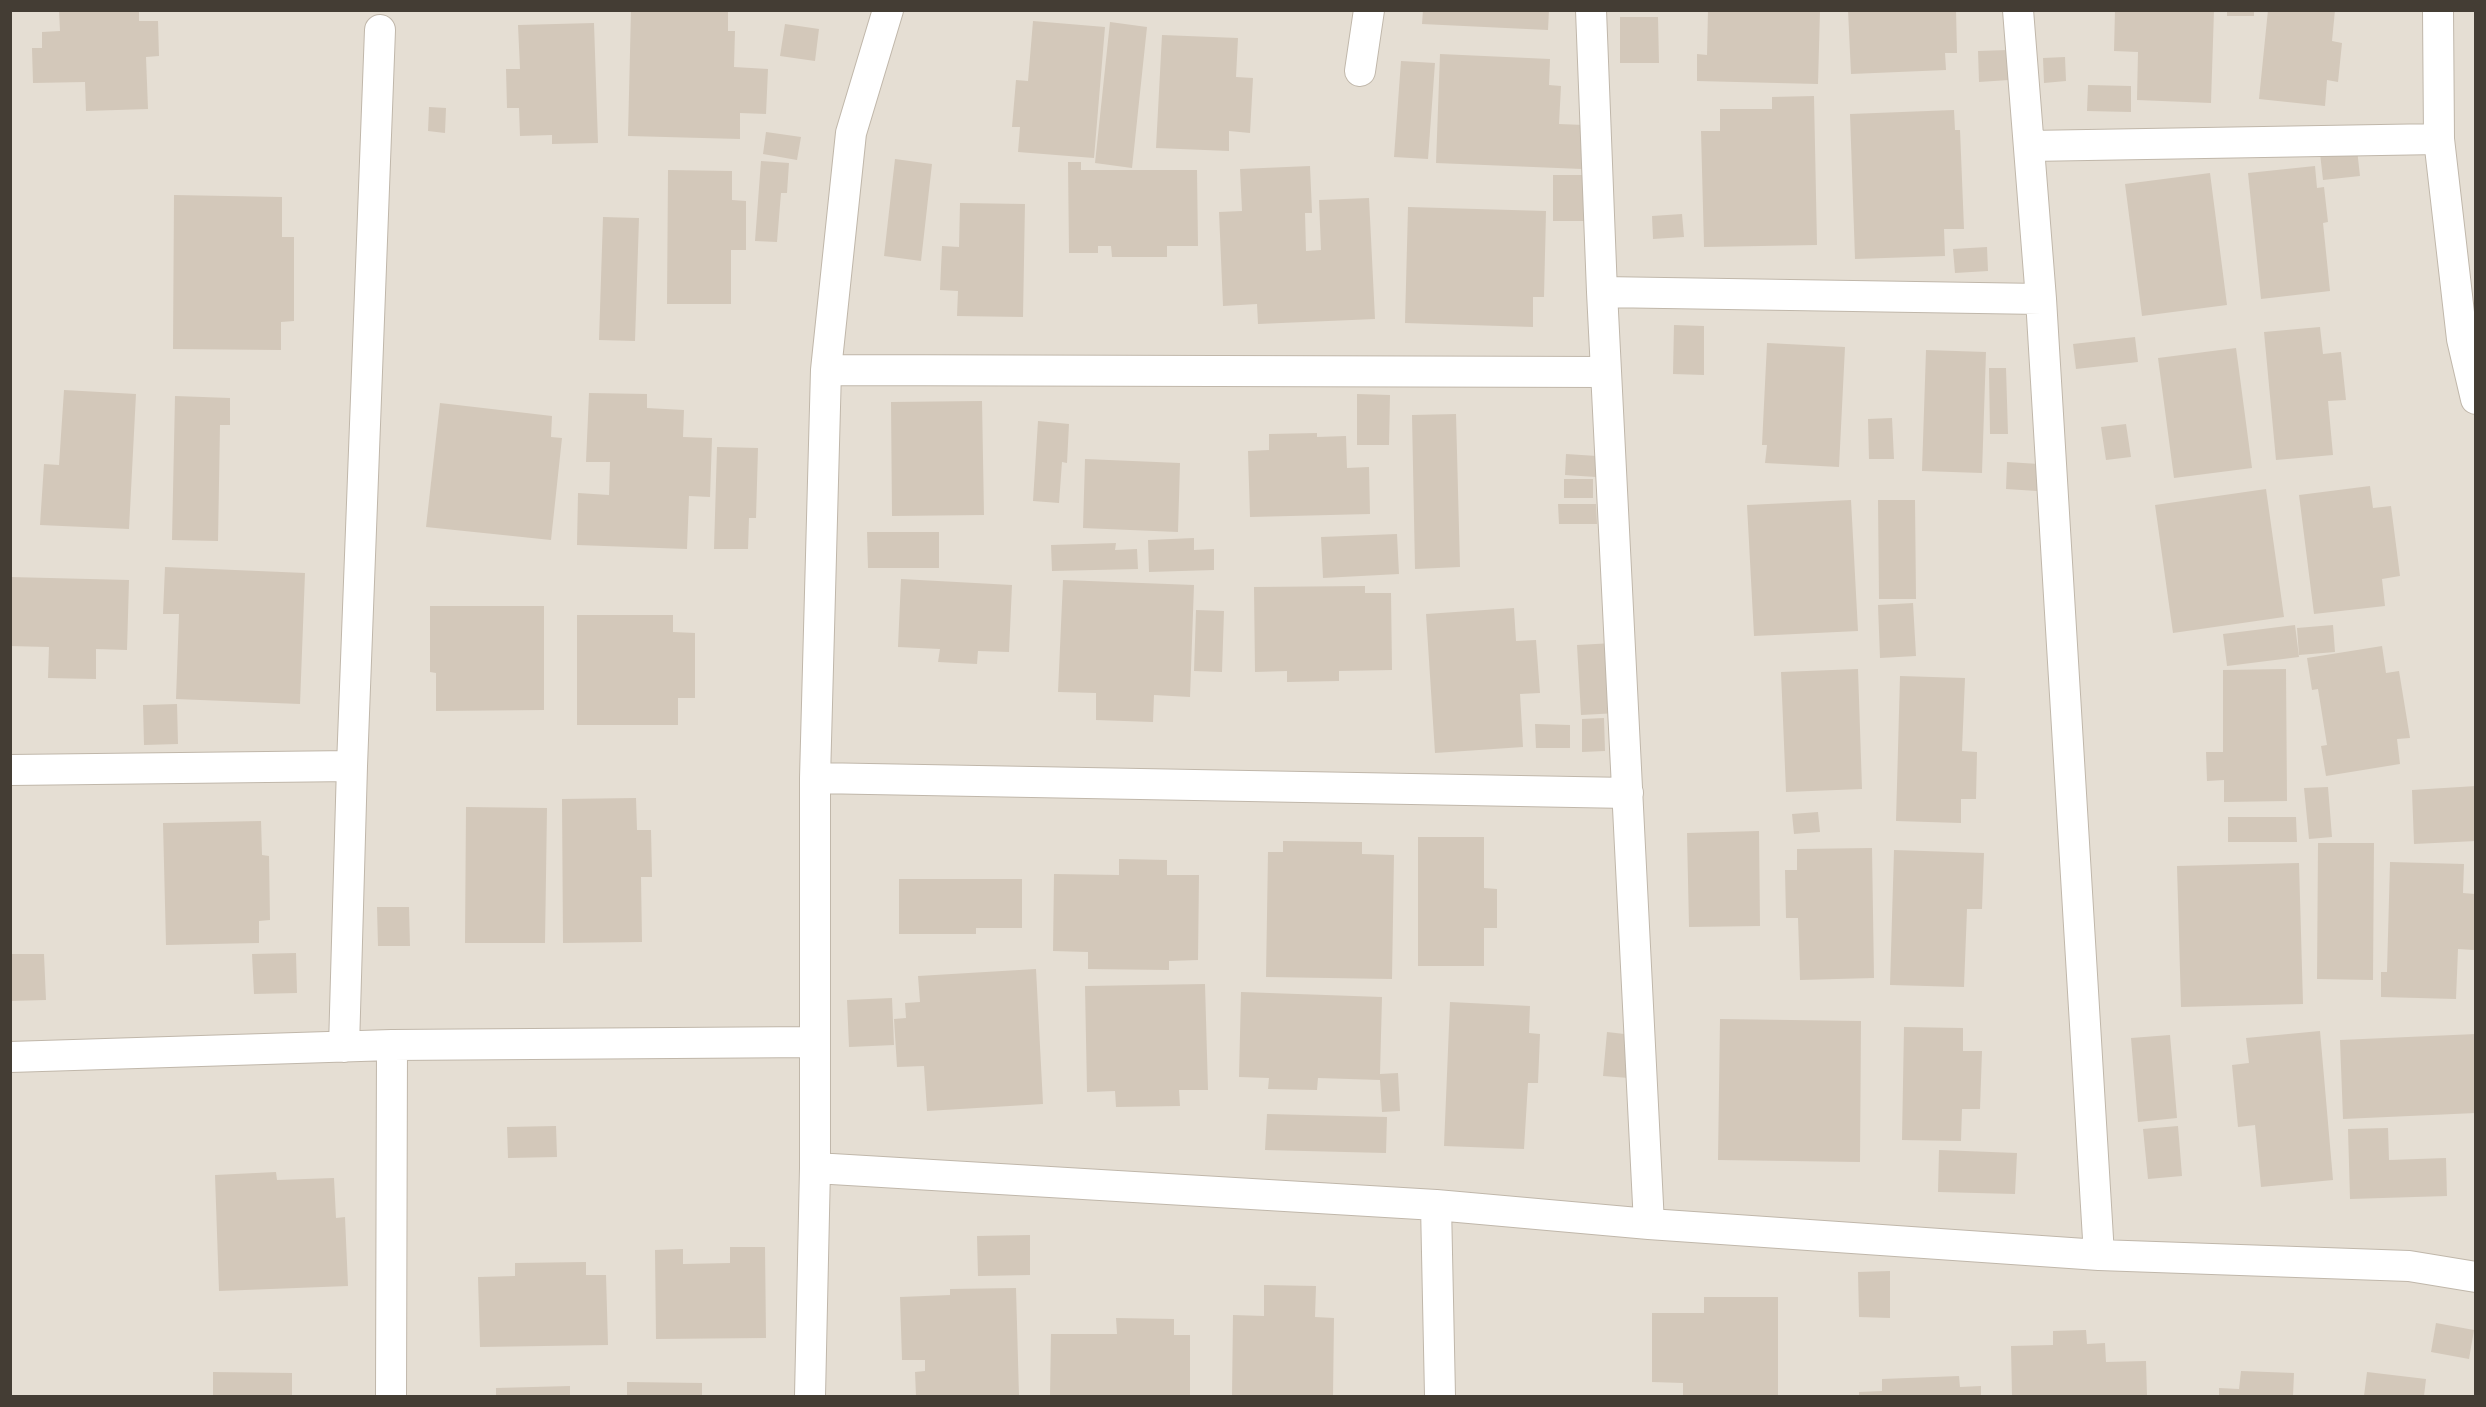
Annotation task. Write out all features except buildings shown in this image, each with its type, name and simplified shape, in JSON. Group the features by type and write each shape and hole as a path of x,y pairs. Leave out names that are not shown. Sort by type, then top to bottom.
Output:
{"street":[{"path":"810,1396 815,1168 815,778 826,370 851,133 888,10"},
{"path":"1360,71 1369,10"},
{"path":"1591,10 1602,292 1649,1224"},
{"path":"2018,10 2041,299 2099,1255"},
{"path":"2438,10 2439,138 2469,342 2475,399"},
{"path":"344,1047 352,766 380,30"},
{"path":"2029,146 2439,138"},
{"path":"1602,292 2041,299"},
{"path":"826,370 1606,372"},
{"path":"10,770 352,766"},
{"path":"815,778 1628,793"},
{"path":"10,1057 392,1045 814,1042"},
{"path":"391,1396 392,1045"},
{"path":"815,1168 1436,1205 1649,1224 2099,1255 2409,1266 2475,1277"},
{"path":"1436,1205 1440,1396"}],"shaded area":[{"path":"11,11 2475,11 2475,1396 11,1396"}]}
